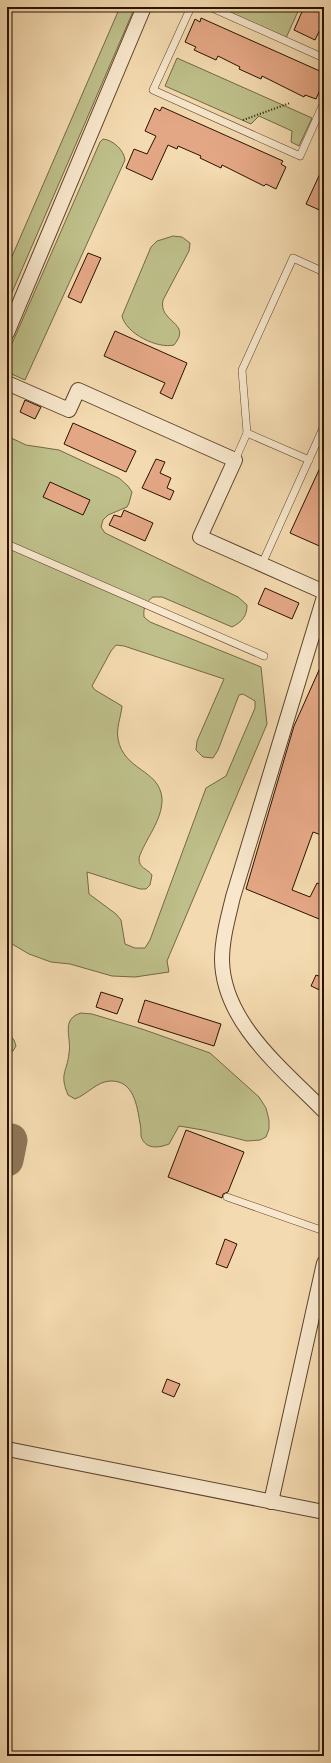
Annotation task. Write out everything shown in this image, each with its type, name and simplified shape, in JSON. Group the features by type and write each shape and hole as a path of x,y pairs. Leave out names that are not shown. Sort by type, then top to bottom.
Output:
{"street":[{"path":"7,332 144,7"},
{"path":"7,383 69,410 78,390 235,460 200,537 324,592"},
{"path":"324,597 233,897 224,938 222,962 228,989 243,1024 265,1051 324,1111"},
{"path":"271,1502 324,1263"},
{"path":"7,1449 324,1512"}],"lane":[{"path":"191,7 153,90 300,156 324,102"},
{"path":"210,7 324,58"},
{"path":"235,460 247,433 242,370 293,258 324,272"},
{"path":"262,564 324,426"},
{"path":"247,433 309,460"},
{"path":"7,544 264,656"},
{"path":"227,1197 324,1231"}],"path":[{"path":"231,125 290,102"}],"green space":[{"path":"120,7 135,7 7,304 7,268"},
{"path":"218,7 300,7 286,38"},
{"path":"177,58 312,118 299,146 291,142 292,131 259,116 251,124 165,86"},
{"path":"103,139 111,141 117,146 123,153 125,160 25,380 7,372 7,355 100,142"},
{"path":"173,236 182,237 190,243 189,251 163,300 165,314 178,327 180,332 174,345 167,346 144,339 136,334 125,323 122,316 151,247 157,241"},
{"path":"7,436 26,445 59,450 119,478 132,492 127,507 108,515 103,520 101,527 105,533 238,597 247,605 243,618 239,623 232,627 162,597 153,597 148,601 145,608 144,617 150,622 261,667 267,724 167,961 169,972 135,977 112,976 70,964 51,962 29,954 7,941","holes":["116,645 124,646 224,679 197,741 196,750 203,757 213,758 218,750 239,695 243,694 255,701 255,708 226,776 206,788 150,940 145,948 135,948 125,944 121,920 116,914 89,894 87,872 140,889 146,889 150,885 152,875 140,864 139,858 160,814 162,798 159,788 155,781 127,758 121,750 118,739 118,727 122,706 95,690 92,686 111,651"]},
{"path":"81,1013 92,1014 142,1029 210,1053 259,1097 266,1108 269,1120 269,1129 266,1137 260,1140 247,1141 203,1130 179,1126 169,1144 153,1147 149,1146 143,1141 136,1102 129,1089 124,1085 118,1082 110,1081 96,1086 75,1099 68,1095 65,1088 64,1073 70,1047 68,1030 71,1020"},
{"path":"7,1032 14,1040 16,1046 13,1051 7,1053"}],"building":[{"path":"304,7 324,7 324,21 315,40 294,30"},
{"path":"201,18 322,72 320,75 324,77 324,81 316,99 305,95 304,97 262,76 261,79 239,69 240,67 218,56 216,60 194,50 196,47 185,42 195,19 200,22"},
{"path":"162,107 283,161 281,164 286,167 276,189 266,184 264,186 222,165 221,168 200,158 201,156 178,146 177,149 168,145 152,180 126,168 134,149 147,154 156,136 145,131 155,108 160,111"},
{"path":"324,165 324,212 306,204"},
{"path":"88,253 101,258 81,303 68,297"},
{"path":"115,331 187,363 172,399 160,393 165,383 104,356"},
{"path":"25,400 41,407 35,419 20,412"},
{"path":"73,423 136,451 126,472 64,444"},
{"path":"156,459 165,462 160,473 171,478 167,488 174,491 170,500 142,488"},
{"path":"324,459 324,548 290,533"},
{"path":"50,482 90,500 83,515 43,497"},
{"path":"124,510 153,523 145,541 109,525 114,515 121,517"},
{"path":"265,588 299,603 292,619 258,604"},
{"path":"324,659 324,836 313,832 292,890 310,897 317,883 324,886 324,921 246,889 294,726"},
{"path":"316,975 324,978 324,992 311,986"},
{"path":"101,992 123,999 117,1014 96,1007"},
{"path":"145,1000 221,1024 214,1046 138,1022"},
{"path":"186,1130 244,1152 228,1192 223,1194 222,1198 168,1177"},
{"path":"225,1239 237,1244 227,1268 216,1264"},
{"path":"167,1379 180,1384 174,1397 162,1392"}],"taxiway":[{"path":"7,1139 11,1140 7,1160"}]}
